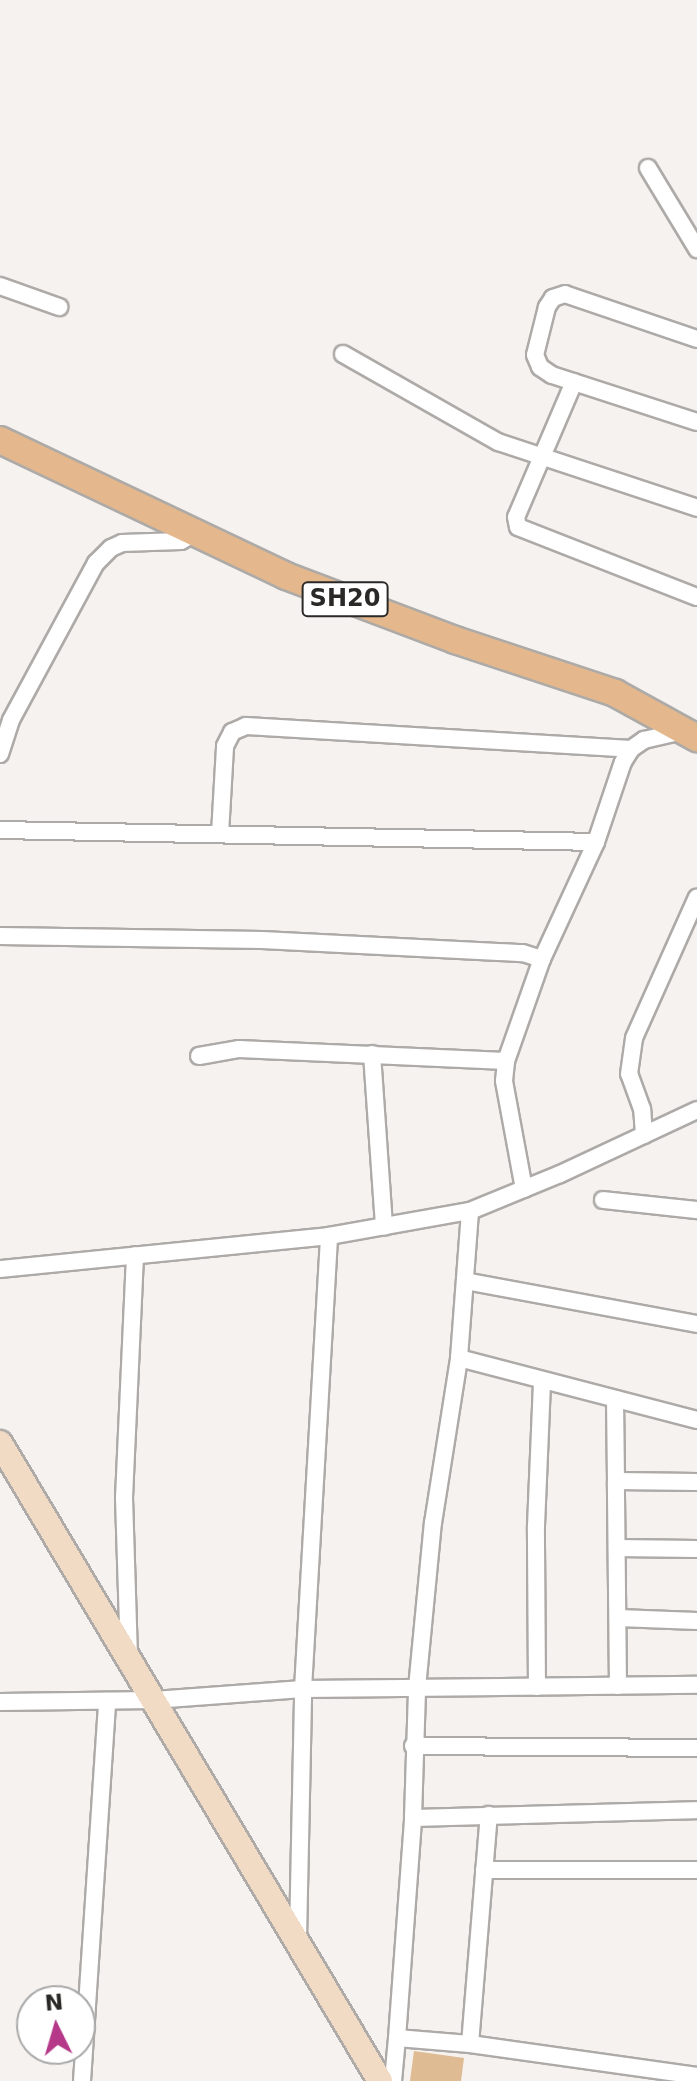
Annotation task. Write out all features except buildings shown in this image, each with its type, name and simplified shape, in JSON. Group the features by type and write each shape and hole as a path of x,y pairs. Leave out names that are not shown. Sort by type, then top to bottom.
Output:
{"main road":[{"name":"SH20","path":"0,440 286,576 615,693 691,734"},
{"path":"0,1443 380,2081"}],"street":[{"path":"648,168 697,249"},
{"path":"0,286 59,307"},
{"path":"697,339 575,296 553,298 536,338 535,355 540,367 574,382 697,422"},
{"path":"343,354 498,442 697,508"},
{"path":"574,382 516,517 518,527 697,597"},
{"path":"0,754 11,720 96,563 111,548 122,543 181,541 195,533"},
{"path":"220,834 225,746 232,732 246,726 631,749"},
{"path":"524,1189 504,1081 506,1061 542,959 596,842 631,749 644,740 691,734"},
{"path":"0,830 596,842"},
{"path":"644,1135 642,1109 629,1074 634,1038 697,897"},
{"path":"0,936 262,940 523,953 542,959"},
{"path":"199,1056 239,1049 506,1061"},
{"path":"372,1054 384,1227"},
{"path":"0,1269 329,1236 470,1211 697,1110"},
{"path":"603,1200 697,1210"},
{"path":"393,2081 413,1818 417,1688 433,1523 459,1358 470,1211"},
{"path":"297,1944 303,1689 329,1236"},
{"path":"129,1662 124,1498 135,1255"},
{"path":"465,1281 697,1324"},
{"path":"459,1358 697,1420"},
{"path":"537,1687 536,1526 542,1380"},
{"path":"615,1399 618,1686"},
{"path":"616,1481 697,1482"},
{"path":"617,1548 697,1549"},
{"path":"618,1618 697,1621"},
{"path":"0,1702 154,1700 303,1689 697,1685"},
{"path":"82,2081 107,1701"},
{"path":"413,1746 697,1748"},
{"path":"413,1818 697,1810"},
{"path":"470,2044 489,1815"},
{"path":"484,1870 697,1870"},
{"path":"397,2038 696,2072"}]}
